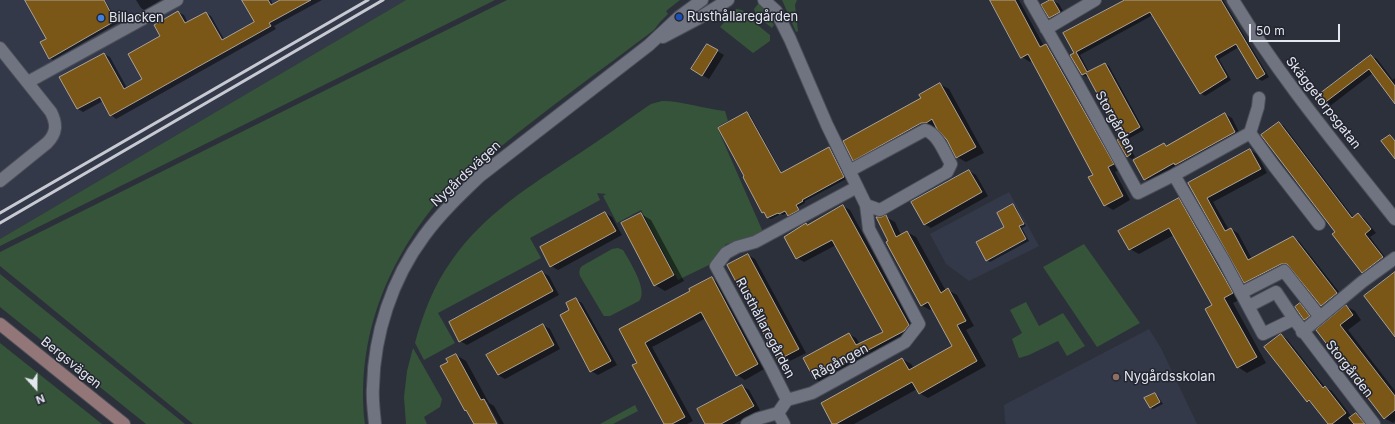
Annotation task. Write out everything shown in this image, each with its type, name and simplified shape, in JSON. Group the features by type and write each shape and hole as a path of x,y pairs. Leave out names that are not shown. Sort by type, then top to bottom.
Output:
{"main road":[{"name":"Bergsvägen","path":"0,324 124,424"}],"street":[{"path":"28,82 177,0"},
{"name":"Nygårdsvägen","path":"375,424 372,388 376,353 382,322 395,287 409,258 424,236 455,200 480,176 649,44 678,17 702,0"},
{"name":"Nygårdsvägen","path":"649,44 699,18 728,0"},
{"path":"764,0 768,5 776,5 849,171 866,205 880,210 947,172 951,164 931,132 925,130 849,171"},
{"name":"Storgården","path":"1030,0 1138,193 1250,133"},
{"path":"1046,29 1095,0"},
{"name":"Skäggetorpsgatan","path":"1233,0 1248,25 1285,79 1395,219"},
{"path":"0,48 52,112 56,128 53,137 47,143 0,181"},
{"path":"1259,98 1258,107 1250,133 1318,224"},
{"path":"1174,175 1206,229 1263,334 1294,319"},
{"name":"Rusthållaregården","path":"787,400 716,266 726,253 737,247 755,242 857,188"},
{"name":"Rågången","path":"787,400 812,393 904,342 918,324 869,229 866,205"},
{"path":"1302,332 1362,282 1395,258"},
{"path":"1241,293 1284,271 1320,317"},
{"name":"Storgården","path":"1248,306 1276,292 1302,332 1374,424"},
{"path":"747,424 758,419 781,419 787,400"}],"shaded area":[{"path":"0,0 406,0 0,239"},
{"path":"1009,192 1039,246 969,281 946,264 930,234"},
{"name":"Nygårdsskolan","path":"1149,329 1161,348 1197,424 1006,424 1004,405"}],"green space":[{"path":"406,0 495,0 0,246 0,239"},
{"path":"507,0 680,0 666,11 668,14 654,30 532,121 460,180 444,194 424,219 392,272 380,301 371,330 365,361 363,392 365,424 193,424 0,266 0,252"},
{"path":"782,0 797,0 795,5 798,31 796,32"},
{"path":"761,3 774,25 772,28 758,17 755,12 754,9"},
{"path":"736,9 747,13 754,22 770,35 770,41 753,53 720,27"},
{"path":"662,101 678,102 725,111 728,121 717,127 763,232 749,239 726,244 713,263 678,280 641,210 617,223 603,196 606,194 597,193 600,200 530,238 541,258 438,313 455,343 424,360 415,343 430,300 440,279 452,260 479,228 493,214 526,189 651,104"},
{"path":"1084,244 1140,323 1097,347 1043,267"},
{"path":"618,248 623,250 637,276 642,290 641,296 639,301 610,316 604,316 580,276 580,268 612,249"},
{"path":"0,274 185,424 146,424 0,307"},
{"path":"1026,302 1039,326 1063,313 1085,346 1067,356 1058,341 1029,355 1019,358 1012,339 1022,333 1010,310"},
{"path":"0,343 102,424 0,424"},
{"path":"413,348 442,399 440,407 424,417 427,424 406,424 404,397 407,371"},
{"path":"635,405 638,411 613,424 600,424"}],"building":[{"path":"25,0 104,0 115,21 49,59 40,42 46,39"},
{"path":"242,0 268,0 271,5 280,0 311,0 269,23 271,26 110,116 100,97 77,109 59,77 104,53 124,89 142,79 128,54 160,36 154,25 178,11 185,23 206,12 222,40 254,22"},
{"path":"990,0 1015,0 1040,47 1046,44 1114,164 1108,167 1123,196 1104,206 1088,177 1093,175 1028,54 1021,58"},
{"path":"1053,0 1060,12 1049,18 1041,5"},
{"path":"1125,0 1221,0 1265,74 1257,79 1236,44 1215,56 1227,77 1200,94 1150,12 1076,52 1087,72 1105,63 1140,127 1121,138 1086,73 1082,75 1070,55 1074,53 1063,33"},
{"path":"707,44 718,50 702,76 691,69"},
{"path":"1371,55 1395,86 1395,104 1369,69 1323,104 1317,96"},
{"path":"940,83 976,147 956,158 947,140 937,129 932,119 926,123 921,123 853,161 843,141 921,98 919,95"},
{"path":"747,112 781,173 829,147 844,177 802,200 803,201 796,205 799,210 788,216 785,211 767,218 764,212 762,213 718,128"},
{"path":"1225,113 1235,132 1144,180 1133,160 1164,143 1166,146"},
{"path":"1279,122 1352,218 1358,213 1371,229 1365,234 1383,257 1362,273 1332,234 1335,232 1261,135"},
{"path":"1390,135 1395,141 1395,159 1381,141"},
{"path":"1123,137 1131,154 1127,157 1117,140"},
{"path":"1250,149 1261,169 1207,198 1225,231 1231,228 1248,260 1293,236 1337,293 1321,306 1287,264 1281,264 1244,283 1188,183"},
{"path":"969,170 982,192 924,225 911,202"},
{"path":"1179,198 1233,293 1224,298 1257,357 1237,368 1205,309 1212,305 1169,228 1129,250 1118,231"},
{"path":"1013,204 1024,224 1019,226 1026,239 986,261 976,242 1004,227 997,213"},
{"path":"843,205 909,325 904,331 814,379 803,358 849,333 856,345 883,332 832,240 796,259 784,237 806,223 807,225"},
{"path":"605,212 616,231 550,267 540,247"},
{"path":"641,213 674,275 654,286 621,223"},
{"path":"886,215 896,237 907,231 941,293 948,288 966,321 957,325 977,361 919,394 912,382 836,424 832,424 821,403 902,358 909,370 952,346 928,302 921,306 886,242 888,241 876,217"},
{"path":"748,254 799,349 778,360 727,265"},
{"path":"542,271 553,291 459,342 449,322"},
{"path":"1395,272 1395,337 1364,296"},
{"path":"712,277 758,364 736,376 701,312 648,341 645,343 685,417 672,424 664,424 632,365 637,363 619,329 690,291 689,289"},
{"path":"576,298 611,361 590,372 560,315 569,310 566,303"},
{"path":"1300,303 1310,316 1304,320 1295,307"},
{"path":"1346,305 1353,315 1340,325 1395,396 1395,410 1384,419 1316,330"},
{"path":"543,324 554,345 498,375 486,355"},
{"path":"1281,334 1323,388 1325,386 1346,413 1332,424 1328,424 1309,400 1307,402 1264,347"},
{"path":"456,354 481,400 484,399 497,424 474,424 466,410 465,411 440,366 448,362 446,359"},
{"path":"742,385 754,406 721,424 705,424 697,409"},
{"path":"1155,393 1160,402 1150,408 1144,398"},
{"path":"1356,413 1365,424 1354,424 1349,418"}],"railway":[{"path":"0,213 368,0"},
{"path":"0,223 383,0"}],"place":[{"name":"Rusthållaregården","path":"679,17"},
{"name":"Billacken","path":"101,18"},
{"name":"Nygårdsskolan","path":"1116,377"}]}
